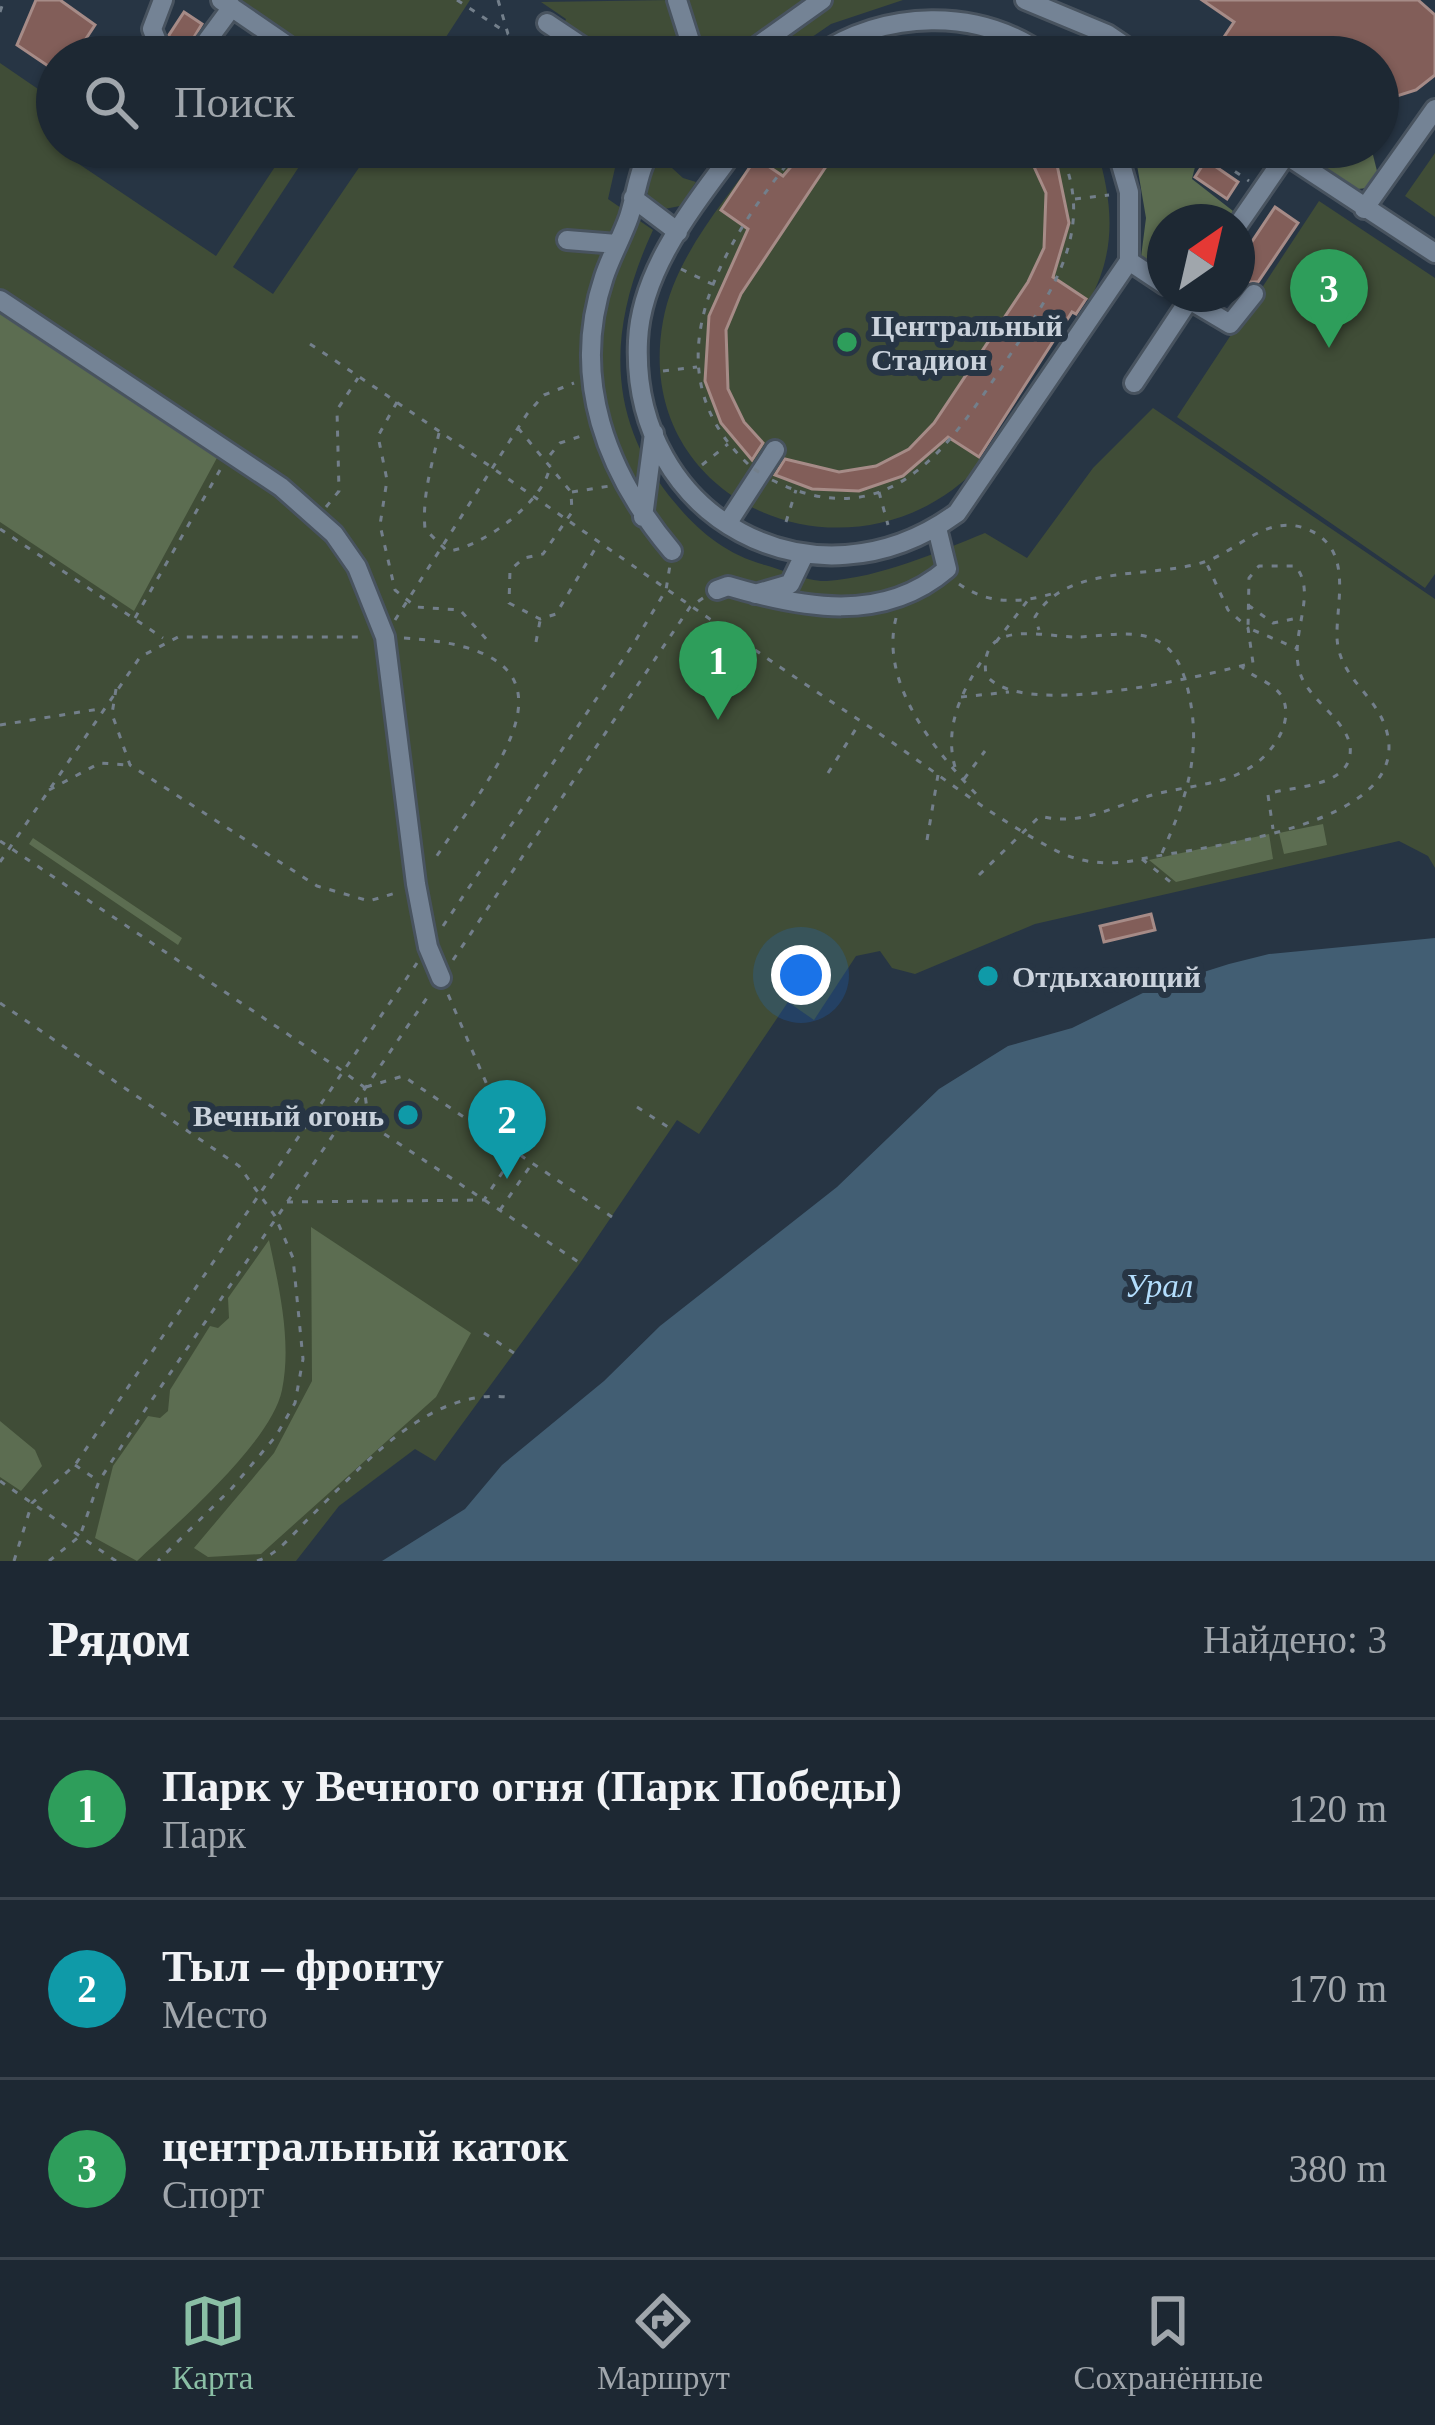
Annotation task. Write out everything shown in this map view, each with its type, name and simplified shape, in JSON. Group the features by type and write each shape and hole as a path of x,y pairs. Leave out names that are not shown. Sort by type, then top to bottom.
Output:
{"lane":[{"path":"155,36 152,29 163,0"},
{"path":"676,0 687,36"},
{"path":"771,36 822,0"},
{"path":"1025,0 1110,36"},
{"path":"208,36 227,4 273,36"},
{"path":"857,36 874,28 932,19 1009,36"},
{"path":"548,23 567,36"},
{"path":"1399,160 1435,110"},
{"path":"643,168 602,281 589,376 623,482 672,551"},
{"path":"721,168 678,232 647,292 638,339 641,389 655,433 676,475 727,524 768,547 803,557 880,551 937,528 957,513 1129,261 1132,220 1122,168"},
{"path":"1252,204 1272,168"},
{"path":"1305,168 1435,253"},
{"path":"1364,209 1393,168"},
{"path":"633,198 678,232"},
{"path":"567,240 617,244"},
{"path":"1129,261 1147,273"},
{"path":"0,300 230,453 317,517 357,566 385,637 416,884 428,947 441,978"},
{"path":"1134,383 1176,312"},
{"path":"1211,312 1230,324 1239,312"},
{"path":"644,517 655,433"},
{"path":"727,524 775,450"},
{"path":"716,590 728,586 826,609 905,596 947,569 937,528"},
{"path":"755,594 790,584 803,557"}],"path":[{"path":"0,12 4,0"},
{"path":"458,0 511,36"},
{"path":"498,0 508,34"},
{"path":"706,168 716,175"},
{"path":"787,168 712,284 698,336 698,367 705,403 728,444 754,469 796,490 835,497 879,492 926,468 959,433 1063,270 1071,247 1074,199 1064,168"},
{"path":"1230,168 1262,189"},
{"path":"1074,199 1109,195"},
{"path":"681,269 712,284"},
{"path":"310,344 1054,850 1117,865 1322,819 1365,796 1388,761 1384,723 1343,667 1337,646 1340,572 1321,537 1282,525 1263,530 1206,561 1028,600 980,596 962,587 947,569"},
{"path":"663,371 698,367"},
{"path":"317,517 340,490 337,410 359,376"},
{"path":"385,637 518,428 544,395 589,376"},
{"path":"398,402 378,436 387,480 380,525 386,568 406,602 426,609 454,607 488,642"},
{"path":"518,428 548,458 571,492 569,522 543,554 524,558 510,570 506,583 509,603 540,620 556,614 599,543"},
{"path":"440,431 428,470 425,530 441,547 459,550 508,523 548,478 548,458 560,443 602,428"},
{"path":"702,465 728,444"},
{"path":"134,619 230,453"},
{"path":"571,492 623,482"},
{"path":"786,522 796,490"},
{"path":"879,492 888,525"},
{"path":"0,529 165,640"},
{"path":"14,1561 32,1503 75,1465 344,1072 666,590 672,551"},
{"path":"1206,561 1228,610 1248,628 1296,648"},
{"path":"961,697 977,692 1050,695 1186,680 1253,663 1249,578 1259,566 1295,566 1307,593 1296,648 1304,685 1346,732 1351,757 1343,771 1326,780 1275,793"},
{"path":"50,1561 80,1536 99,1481 691,607 716,590"},
{"path":"1039,630 1035,617 1040,608 1066,590"},
{"path":"905,596 894,623 901,687 958,775 984,803"},
{"path":"958,775 951,732 961,697 1028,600"},
{"path":"1247,604 1273,622 1300,617"},
{"path":"536,642 540,620"},
{"path":"987,654 1007,636 1039,630 1062,637 1147,637 1178,658 1196,724 1196,760 1161,855"},
{"path":"0,862 116,689 140,657 165,640 385,637 455,641 486,651 502,664 519,697 520,715 503,756 416,884 369,902 337,895 130,765 100,764 71,774 47,792"},
{"path":"987,654 991,682 1017,693"},
{"path":"979,874 1040,816 1068,823 1212,786 1260,762 1284,728 1282,696 1241,666"},
{"path":"116,689 112,714 130,765"},
{"path":"0,724 103,709"},
{"path":"828,773 861,721"},
{"path":"963,780 985,751"},
{"path":"927,840 938,773"},
{"path":"1268,795 1273,830"},
{"path":"0,841 344,1072 364,1087 369,1124 580,1263"},
{"path":"1142,859 1173,884"},
{"path":"441,978 516,1152"},
{"path":"0,1003 239,1166 275,1216 293,1258 304,1359 295,1403 276,1436 232,1488 158,1561"},
{"path":"364,1087 403,1076 612,1217"},
{"path":"637,1107 670,1129"},
{"path":"484,1200 516,1152"},
{"path":"500,1210 532,1164"},
{"path":"285,1202 484,1200"},
{"path":"484,1333 514,1353"},
{"path":"257,1561 281,1546 384,1450 444,1405 463,1396 507,1397"},
{"path":"75,1465 99,1481"},
{"path":"0,1481 116,1561"}],"green space":[{"path":"233,0 470,0 447,36 286,36"},
{"path":"671,0 683,36 578,36 563,26 566,19 541,2"},
{"path":"687,0 903,0 831,24 814,36 699,36"},
{"path":"0,63 36,88 36,168 85,168 216,256 274,168 298,168 233,267 273,294 359,168 615,168 608,199 653,230 627,302 622,337 625,406 636,439 652,472 676,504 705,533 752,561 827,581 908,563 985,533 1027,558 1093,468 1153,408 1435,599 1435,868 1428,856 1399,841 1035,924 915,974 892,968 880,951 856,956 814,1020 788,1002 699,1134 677,1120 580,1263 435,1461 415,1449 339,1506 296,1561 0,1561"},
{"path":"1435,153 1435,217 1405,196"},
{"path":"654,168 672,168 696,182 680,206 659,210 650,203 645,182"},
{"name":"Центральный Стадион","path":"748,168 1101,168 1110,227 1104,264 1089,301 1067,287 964,446 984,461 933,502 877,524 819,527 764,513 717,484 681,441 662,386 663,321 678,273"},
{"path":"1138,168 1195,168 1192,179 1224,204 1147,204 1147,269 1140,265 1146,218"},
{"path":"1315,168 1376,168 1367,188 1349,190"},
{"path":"1319,201 1435,278 1435,574 1425,588 1177,417 1246,312 1255,312 1255,298"},
{"path":"0,308 218,456 134,611 0,522"},
{"path":"1323,824 1327,845 1284,854 1279,833"},
{"path":"1269,834 1273,859 1176,882 1149,860"},
{"path":"33,838 182,938 178,945 29,844"},
{"path":"311,1227 471,1333 436,1397 261,1554 208,1557 194,1548 274,1453 312,1381"},
{"path":"269,1240 286,1353 274,1411 242,1457 137,1561 95,1538 113,1466 148,1416 160,1418 168,1411 170,1390 210,1326 218,1328 229,1318 228,1298"},
{"path":"0,1421 35,1450 42,1466 21,1491 0,1477"}],"water":[{"name":"Урал","path":"1435,938 1435,1561 382,1561 465,1509 502,1465 604,1381 660,1326 837,1187 939,1089 1008,1046 1072,1028 1153,988 1229,964 1269,954"}],"building":[{"path":"36,0 60,0 95,25 88,36 36,36 36,58 17,45"},
{"path":"1202,0 1418,0 1435,15 1435,75 1416,90 1399,95 1399,36 1225,36 1234,22"},
{"path":"184,12 202,24 195,36 169,35"},
{"path":"749,168 771,168 783,176 790,168 825,168 741,294 726,330 728,389 744,422 763,443 752,460 721,423 705,381 709,316 748,229 721,210"},
{"path":"1035,168 1058,168 1069,223 1053,277 1086,299 1076,314 1072,312 979,457 948,437 903,476 859,491 812,489 775,475 785,459 839,472 876,466 909,449 934,423 1028,282 1044,248 1046,193"},
{"path":"1201,168 1218,168 1238,182 1227,199 1195,177"},
{"path":"1275,207 1298,223 1258,282 1255,237"},
{"path":"1151,914 1155,930 1104,942 1100,926"}],"place":[{"name":"Центральный Стадион","path":"847,342"},
{"name":"центральный каток","path":"1329,348"},
{"name":"Парк у Вечного огня (Парк Победы)","path":"718,720"},
{"name":"Отдыхающий","path":"988,976"},
{"name":"Вечный огонь","path":"408,1115"},
{"name":"Тыл – фронту","path":"507,1179"}]}
